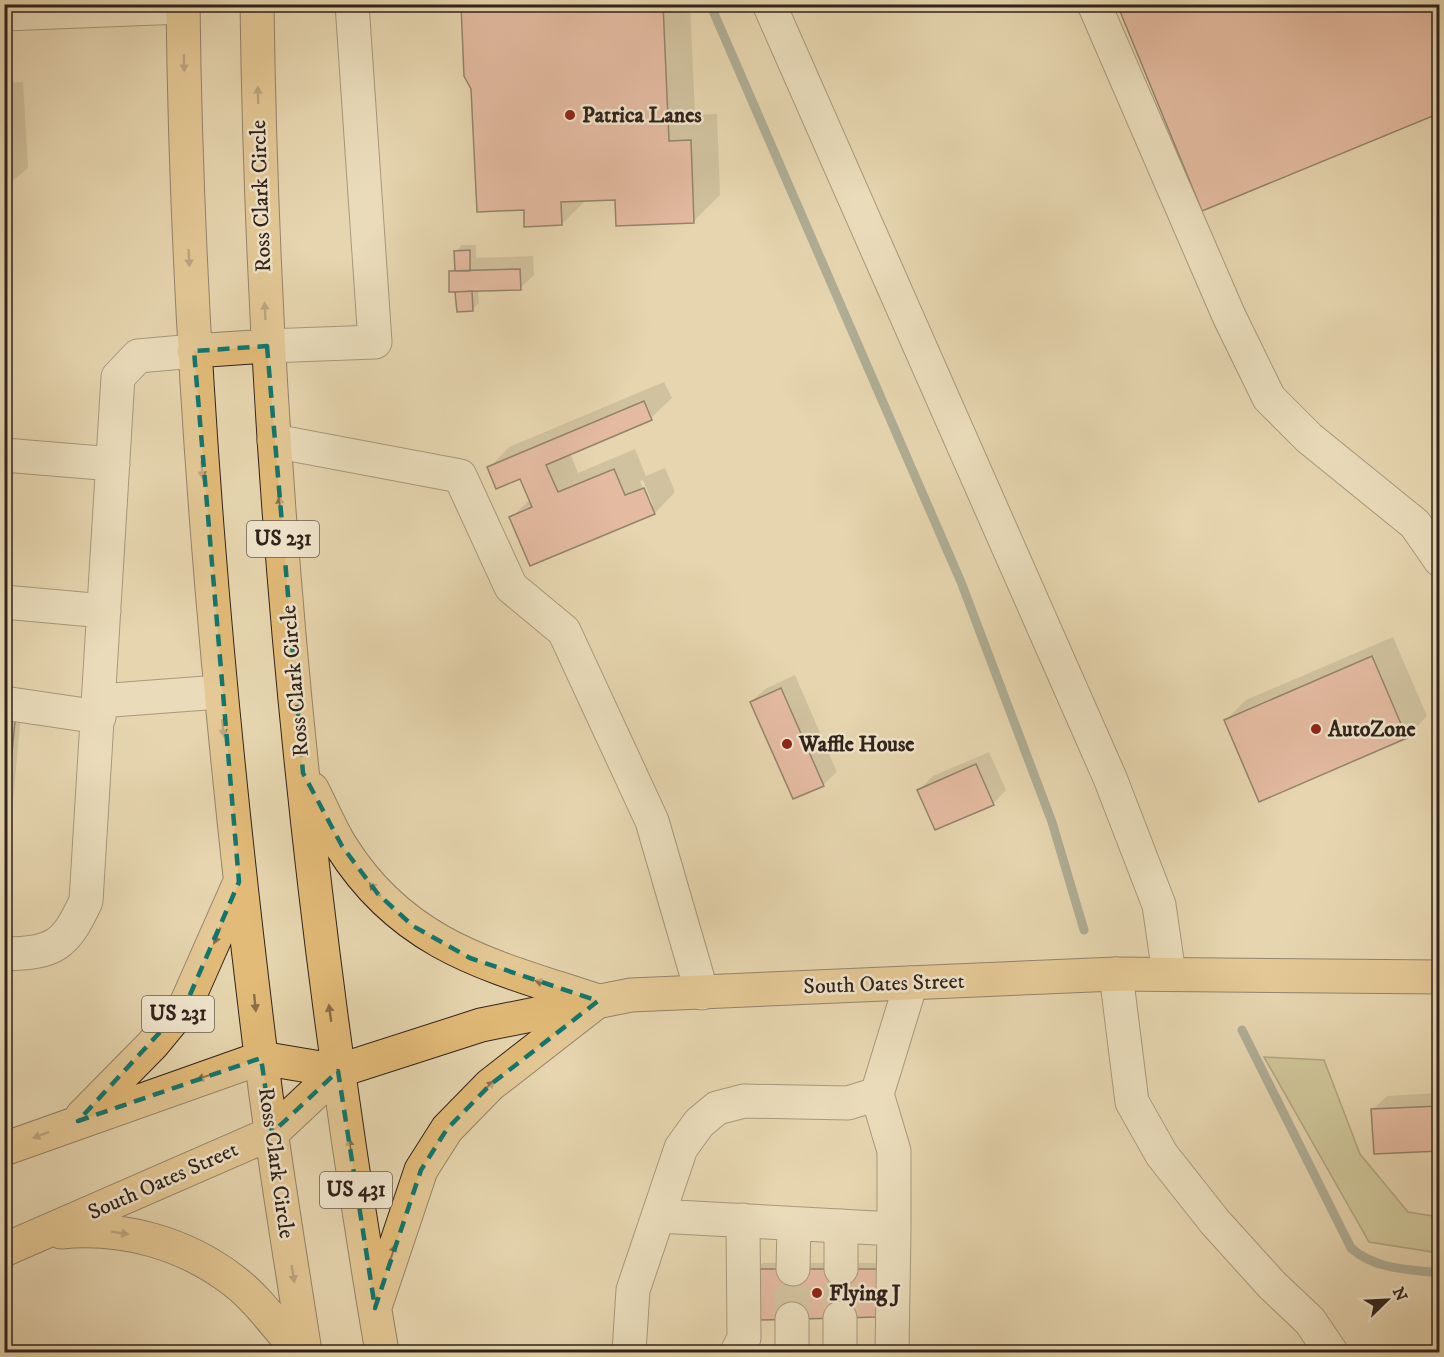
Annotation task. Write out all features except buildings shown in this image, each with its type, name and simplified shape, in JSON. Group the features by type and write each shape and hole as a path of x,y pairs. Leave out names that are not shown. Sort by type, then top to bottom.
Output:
{"main road":[{"name":"Ross Clark Circle","path":"257,4 259,178 267,346 303,773 318,927 382,1353"},
{"name":"Ross Clark Circle","path":"183,6 186,187 194,351 219,692 261,1058 305,1353"},
{"path":"194,351 267,346"},
{"path":"303,773 342,846 378,894 413,926 470,958 598,1001"},
{"name":"US 231","path":"78,1121 152,1045 186,1004 239,882"},
{"name":"South Oates Street","path":"4,1251 272,1133 338,1071 481,1025 598,1001 631,996 1116,974 1440,977"},
{"path":"375,1308 421,1170 447,1129 490,1085 598,1001"},
{"name":"South Oates Street","path":"4,1149 261,1058 338,1071"},
{"path":"41,1235 82,1230 111,1232 154,1239 199,1257 236,1282 300,1353"}],"lane":[{"path":"267,346 375,342 352,4"},
{"path":"769,4 1110,778 1159,905 1169,974"},
{"path":"1094,4 1229,316 1269,398 1309,438 1416,524 1440,560"},
{"path":"4,14 183,6"},
{"path":"4,954 40,953 71,933 86,900 118,377 138,356 194,351"},
{"path":"274,441 460,476 511,587 564,631 569,641 652,821 702,993"},
{"path":"4,455 113,464"},
{"path":"4,602 104,611"},
{"path":"4,703 99,709 219,692"},
{"path":"1116,974 1132,1102 1162,1155 1209,1214 1272,1285 1310,1321 1331,1353"},
{"path":"892,1353 894,1151 877,1094 911,984"},
{"path":"629,1353 633,1290 681,1148 699,1122 717,1108 744,1101 848,1103 877,1094"},
{"path":"658,1216 894,1229"},
{"path":"737,1353 744,1338 743,1220"},
{"path":"793,1269 794,1224"},
{"path":"841,1226 841,1269"},
{"path":"840,1318 840,1353"},
{"path":"792,1319 792,1353"}],"highlighted area":[{"path":"267,346 303,773 342,846 378,894 413,926 470,958 598,1001 490,1085 447,1129 421,1170 375,1308 338,1071 272,1133 261,1058 78,1121 186,1004 239,882 194,351"}],"green space":[{"path":"1264,1057 1324,1060 1360,1154 1408,1212 1439,1217 1439,1253 1369,1242"}],"waterway":[{"path":"710,4 961,582 1052,822 1084,930"},
{"path":"1242,1030 1351,1248 1381,1265 1440,1273"}],"tunnel":[{"path":"792,1319 793,1269"},
{"path":"840,1318 841,1269"}],"place":[{"name":"Patrica Lanes","path":"570,115"},
{"name":"AutoZone","path":"1316,729"},
{"name":"Waffle House","path":"787,744"},
{"name":"Flying J","path":"817,1293"}]}
